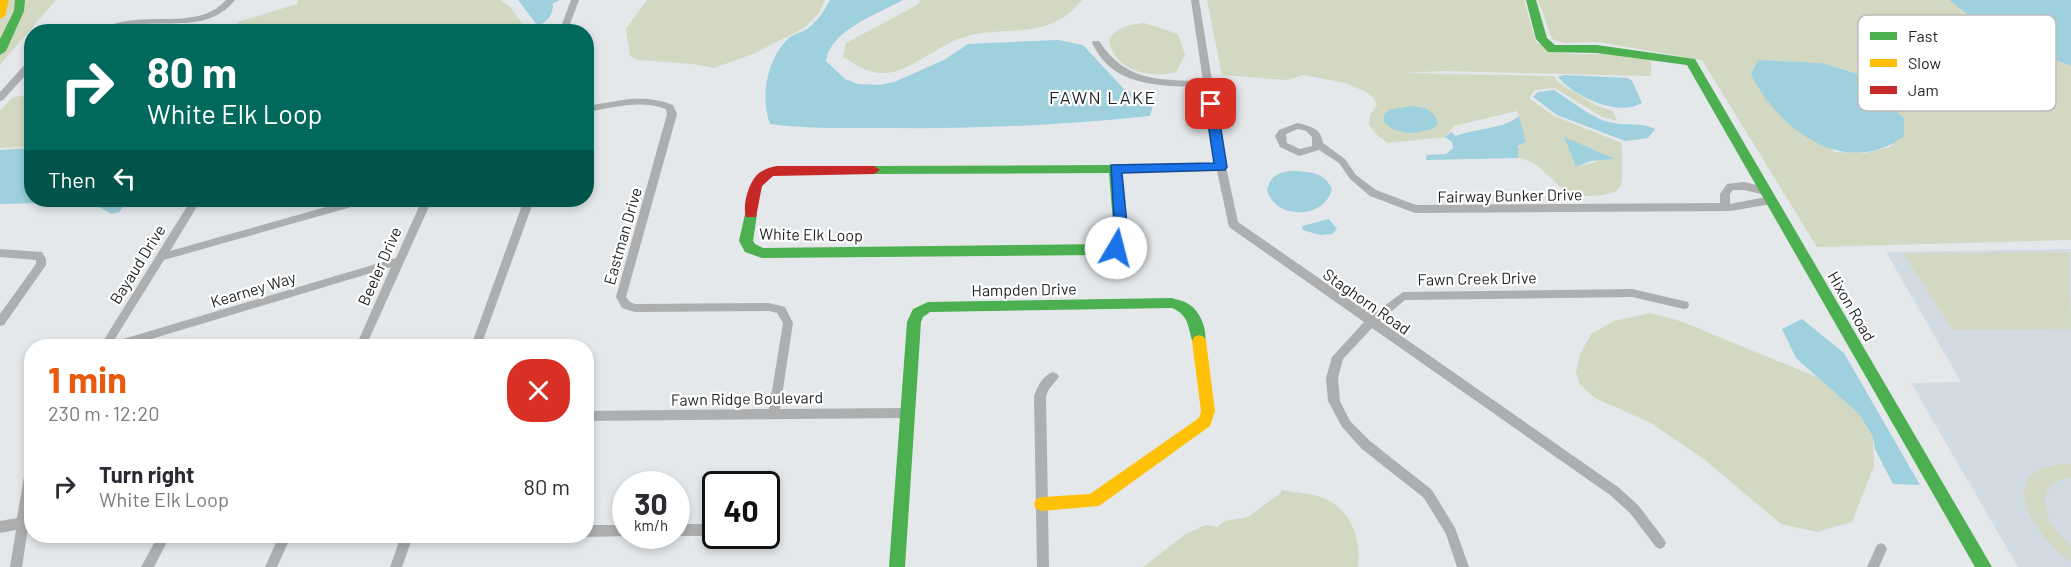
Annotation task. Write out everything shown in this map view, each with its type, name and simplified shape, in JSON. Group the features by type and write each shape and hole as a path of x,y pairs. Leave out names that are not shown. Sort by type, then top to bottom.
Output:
{"street":[{"path":"0,16 4,0"},
{"path":"0,51 19,11 20,0"},
{"path":"124,24 202,18 219,12 231,0"},
{"path":"566,24 575,0"},
{"name":"Staghorn Road","path":"1195,0 1221,167 1233,224 1614,491 1634,509 1660,543"},
{"name":"Hixon Road","path":"1531,0 1542,39 1552,49 1597,49 1691,62 1984,567"},
{"path":"1096,43 1099,50 1118,68 1157,84 1208,84"},
{"path":"0,98 24,71"},
{"name":"Eastman Drive","path":"594,108 639,102 660,102 670,107 672,114 621,297 626,305 635,308 769,307 781,310 788,323 774,414"},
{"name":"Fairway Bunker Drive","path":"1318,145 1342,161 1353,177 1373,193 1415,209 1744,208 1769,196"},
{"name":"White Elk Loop","path":"1115,168 1121,235 1116,248 762,253 750,248 746,241 757,181 764,173 777,170 1221,167"},
{"path":"1725,207 1725,194 1731,187 1744,186 1769,196"},
{"name":"Bayaud Drive","path":"109,339 192,207"},
{"path":"161,257 337,207"},
{"name":"Beeler Drive","path":"364,339 424,207"},
{"path":"479,339 527,207"},
{"path":"0,253 29,252 38,255 41,265 0,322"},
{"name":"Kearney Way","path":"138,339 399,261"},
{"name":"Fawn Creek Drive","path":"1463,567 1451,532 1428,494 1366,445 1346,423 1334,401 1332,378 1338,357 1371,322 1403,296 1632,293 1684,305"},
{"name":"Hampden Drive","path":"897,567 914,322 918,313 928,307 1172,303 1185,306 1196,319 1208,411 1205,422 1093,501 1042,504"},
{"path":"1043,567 1040,396 1044,386 1053,377"},
{"name":"Fawn Ridge Boulevard","path":"594,416 908,413"},
{"path":"0,527 24,523"},
{"path":"594,531 612,531"},
{"path":"16,567 24,537"},
{"path":"147,567 160,543"},
{"path":"271,567 282,543"},
{"path":"396,567 405,543"},
{"path":"1873,567 1881,549"}],"shaded area":[{"path":"2071,249 2071,567 2018,567 1911,383 1961,382 1886,252"}],"green space":[{"path":"0,0 56,0 35,24 24,24 24,37 0,65"},
{"path":"298,0 500,0 509,6 523,24 237,24 297,4"},
{"path":"647,0 825,0 818,14 804,28 753,54 714,68 638,60 630,56 626,29"},
{"path":"920,0 1082,0 1068,14 1053,23 1037,28 968,36 951,42 909,66 893,72 879,73 868,70 843,57 846,43 919,4"},
{"path":"1207,0 1524,0 1536,42 1544,47 1569,54 1604,54 1651,59 1651,76 1444,71 1401,73 1554,76 1558,82 1597,106 1613,111 1617,121 1602,117 1555,88 1535,90 1529,98 1554,116 1622,143 1620,186 1611,193 1589,196 1575,194 1563,188 1538,166 1518,158 1518,147 1526,142 1517,111 1454,126 1445,137 1388,143 1369,125 1370,115 1377,105 1374,98 1345,83 1304,75 1288,80 1222,75","holes":["1564,137 1599,161 1576,167"]},
{"path":"1538,0 1949,0 1969,15 1858,15 1858,74 1822,63 1758,60 1834,152 1865,153 1890,147 1904,118 1896,111 2056,111 2056,60 2071,66 2071,240 1817,247 1702,60 1598,42 1564,43 1552,39"},
{"path":"1144,23 1178,34 1185,55 1176,72 1155,74 1134,70 1118,59 1112,50 1109,39 1113,35 1121,29"},
{"path":"24,96 24,146 0,148 0,111 13,97"},
{"path":"2069,252 2071,329 1953,330 1903,253"},
{"path":"1651,313 1680,321 1817,377 1859,414 1873,437 1874,466 1852,522 1817,532 1781,524 1705,460 1651,423 1595,398 1580,385 1576,373 1579,356 1591,334 1614,321"},
{"path":"2071,464 2071,478 2053,484 2045,497 2045,505 2050,522 2071,548 2071,562 2056,550 2032,519 2026,503 2025,488 2031,476 2046,467"},
{"path":"1281,490 1320,497 1339,508 1350,522 1357,540 1358,567 1143,567 1186,534 1206,525 1217,527 1225,521 1248,517 1281,493"}],"water":[{"path":"518,0 560,0 553,3 550,17 542,24 536,24"},
{"path":"830,0 903,0 846,31 830,50 826,61 845,79 858,84 880,85 894,82 944,60 968,44 1058,40 1083,45 1124,89 1153,105 1150,116 1020,126 954,128 829,128 770,124 766,90 776,55 790,37 814,23"},
{"path":"1949,0 2071,0 2071,66 2056,60 2056,15 1969,15"},
{"path":"1758,60 1822,63 1858,74 1858,111 1896,111 1904,118 1904,136 1882,148 1859,153 1837,150 1816,143 1778,114 1763,95 1751,74"},
{"path":"1564,75 1628,78 1632,81 1642,103 1621,108 1597,103 1575,91 1558,77"},
{"path":"1554,90 1590,114 1605,121 1655,129 1648,138 1625,141 1557,115 1533,97 1538,92"},
{"path":"1410,106 1427,110 1434,115 1438,123 1429,130 1408,133 1395,130 1384,122 1384,116 1388,110"},
{"path":"1519,116 1526,142 1518,146 1518,158 1426,160 1427,153 1428,155 1446,154 1453,148 1452,142 1445,137 1451,132 1456,136 1505,124"},
{"path":"1564,137 1615,159 1591,161 1576,167"},
{"path":"24,148 24,203 0,204 0,150"},
{"path":"1295,171 1317,174 1326,180 1332,189 1328,199 1310,211 1289,211 1280,207 1272,200 1267,190 1268,185 1273,177"},
{"path":"99,207 123,207 119,212 112,214"},
{"path":"1329,219 1337,229 1332,234 1320,235 1303,230 1302,226"},
{"path":"1802,319 1844,353 1920,485 1893,484 1875,449 1873,437 1859,414 1796,358 1782,329"}],"traffic: fast":[{"path":"0,51 19,11 20,0"},
{"path":"1531,0 1542,39 1552,49 1597,49 1691,62 1984,567"},
{"path":"751,214 746,241 750,248 762,253 1101,250 1116,248 1121,235 1115,169"},
{"path":"874,170 1115,169"},
{"path":"897,567 914,322 918,313 928,307 1172,303 1185,308 1193,316 1199,341"}],"traffic: slow":[{"path":"0,16 4,0"},
{"path":"1042,504 1093,501 1205,422 1208,411 1199,341"}],"traffic: jam":[{"path":"751,214 756,186 763,176 777,170 874,170"}],"district":[{"name":"FAWN LAKE","path":"1103,97"}],"route":[{"path":"1116,248 1121,235 1115,168 1221,167 1211,104"}]}
